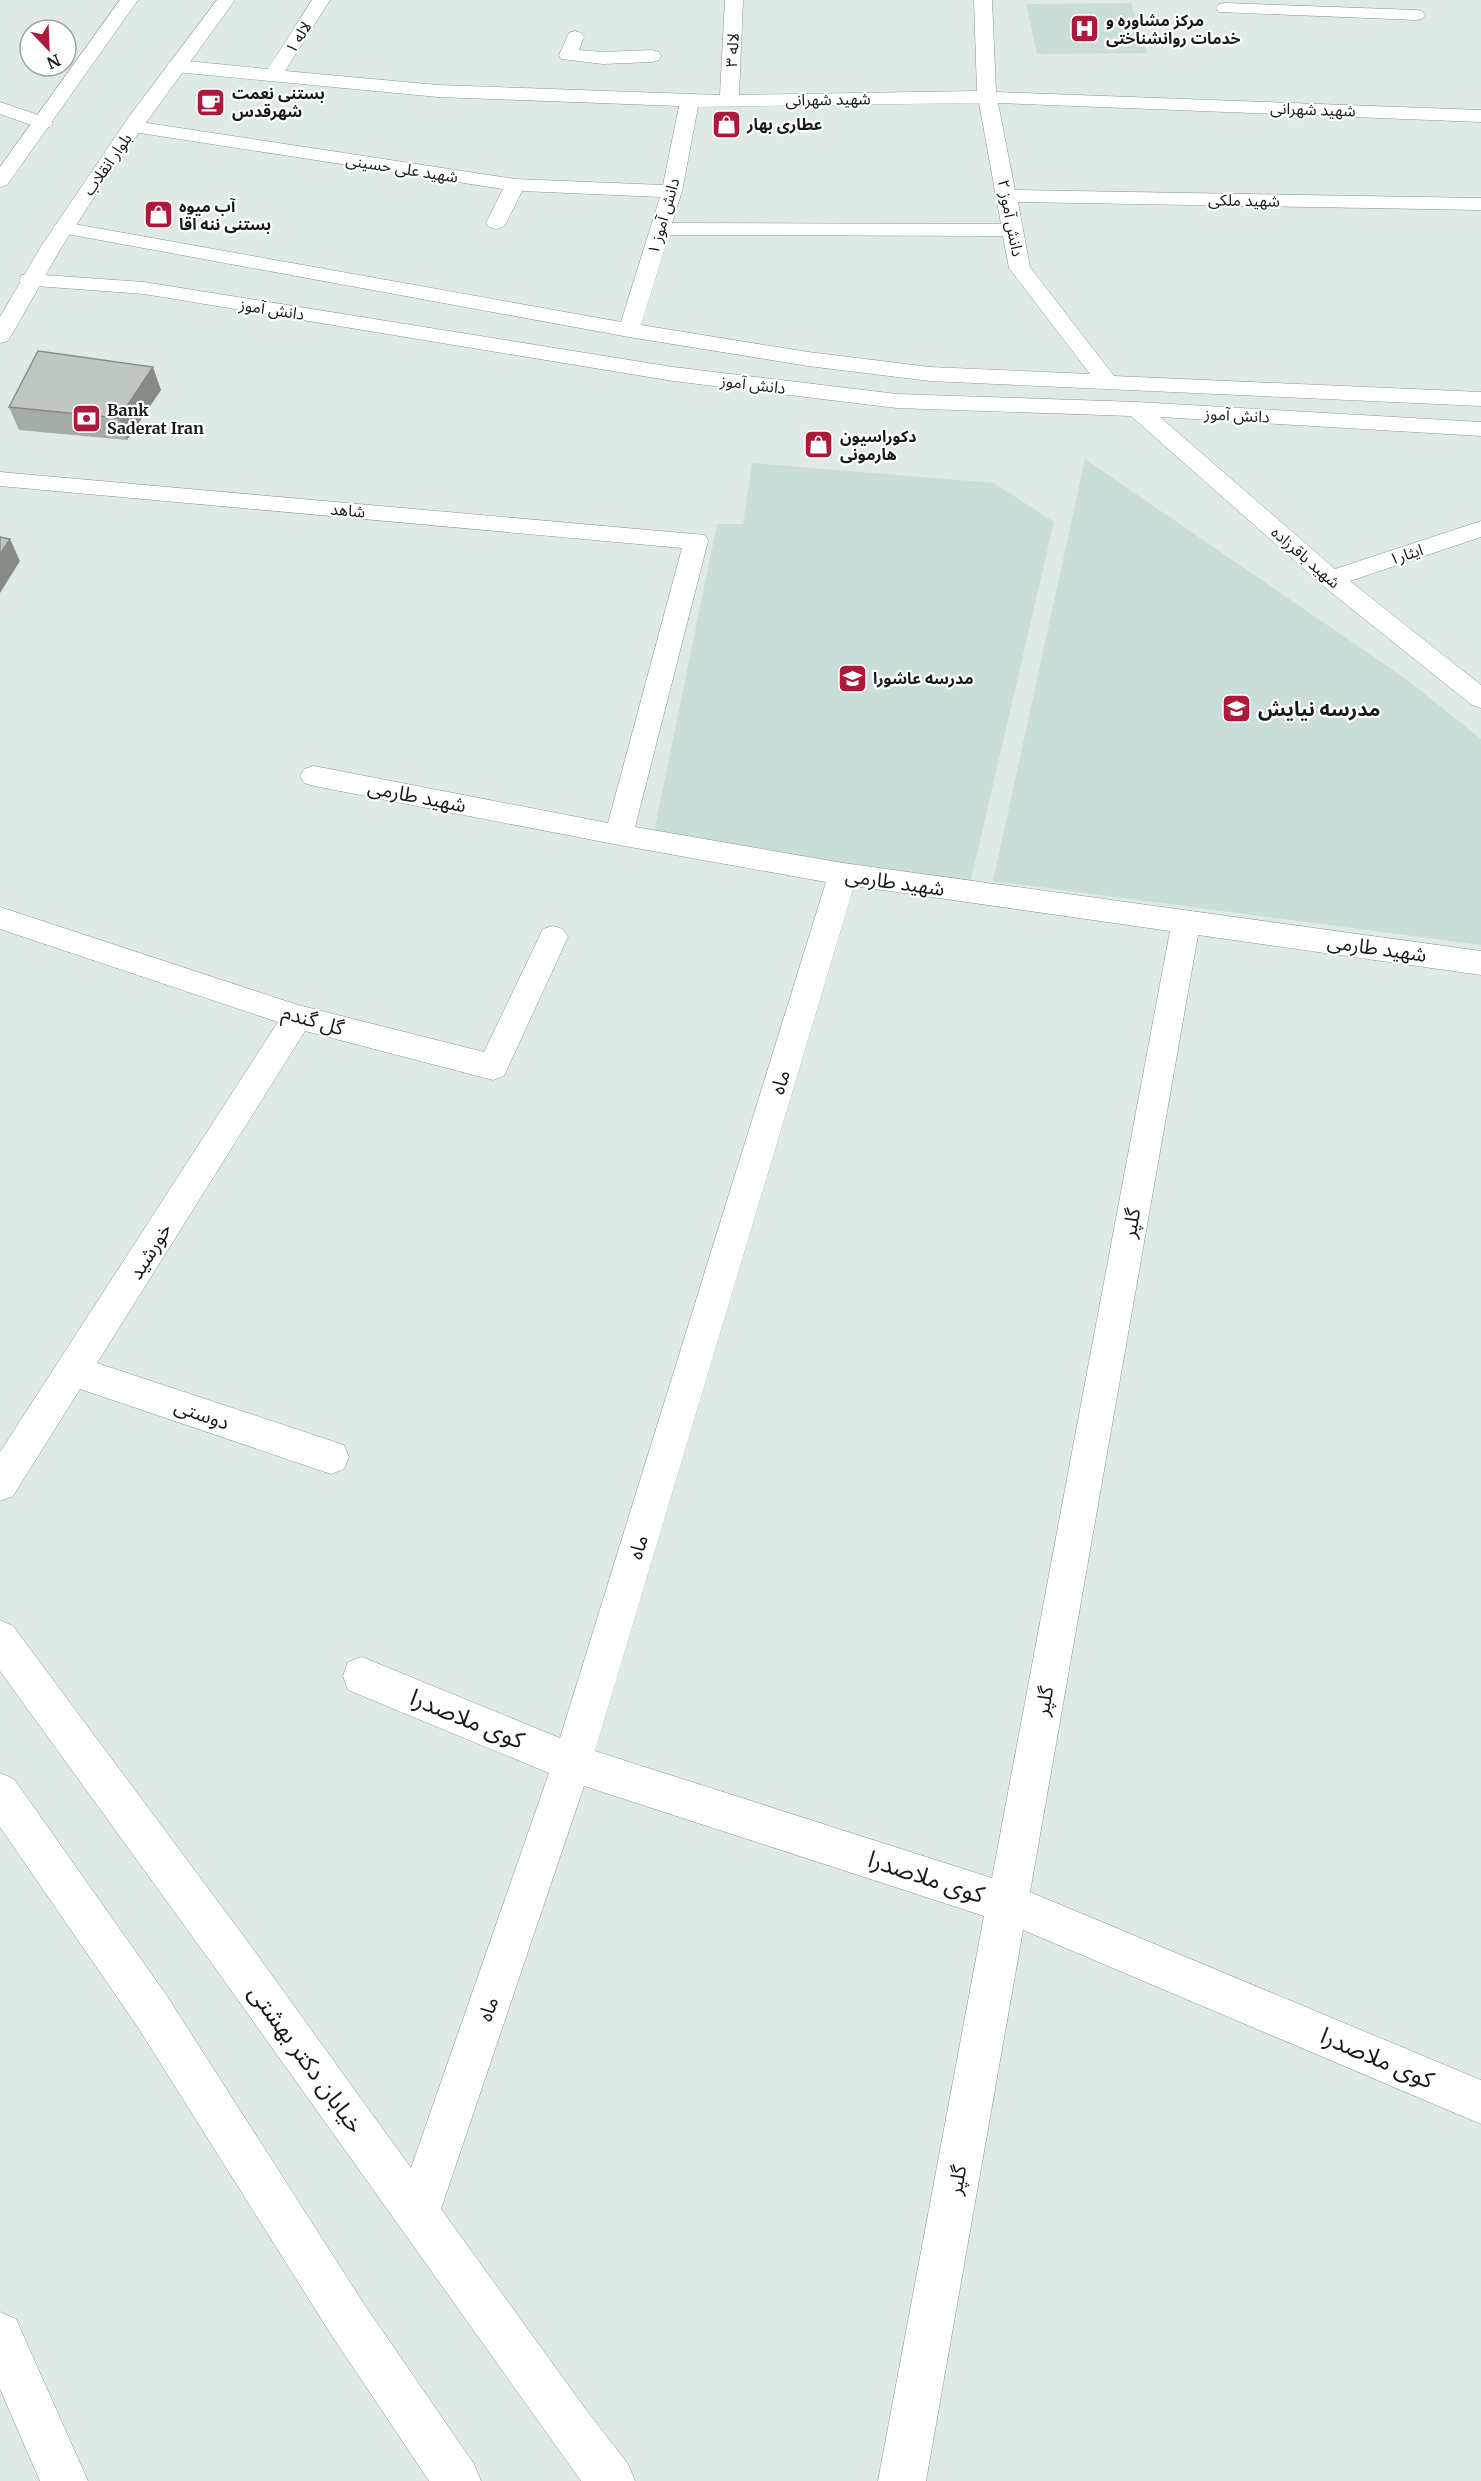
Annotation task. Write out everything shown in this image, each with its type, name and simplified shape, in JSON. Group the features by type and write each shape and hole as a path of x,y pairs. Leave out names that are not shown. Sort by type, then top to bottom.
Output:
{"street":[{"path":"0,181 129,0"},
{"name":"بلوار انقلاب","path":"0,336 30,280 63,228 176,66 226,0"},
{"name":"لاله ۱","path":"274,74 321,0"},
{"name":"لاله ۳","path":"729,100 734,0"},
{"name":"دانش آموز ۲","path":"984,0 987,97 1020,268 1108,383"},
{"path":"1225,8 1357,6 1416,15"},
{"path":"575,37 568,55 603,58 652,56"},
{"path":"603,58 609,97"},
{"name":"شهید شهرانی","path":"176,66 438,91 690,100 987,97 1481,116"},
{"name":"دانش آموز ۱","path":"629,330 672,191 690,100"},
{"path":"0,108 43,123"},
{"name":"شهید علی حسینی","path":"134,127 515,185 672,191"},
{"path":"496,223 515,185"},
{"name":"شهید ملکی","path":"1006,196 1481,204"},
{"name":"دانش آموز","path":"63,228 168,249 629,330 808,359 930,374 1481,399"},
{"path":"660,229 1013,230"},
{"path":"138,273 149,255 168,249"},
{"name":"دانش آموز","path":"30,280 138,273 685,375 897,401 1137,410 1481,429"},
{"name":"شهید باقرزاده","path":"1137,410 1331,579 1481,699"},
{"name":"شاهد","path":"0,479 696,541 619,835"},
{"name":"ایثار۱","path":"1331,579 1481,529"},
{"name":"شهید طارمی","path":"314,776 619,835 843,874 1481,963"},
{"name":"ماه","path":"417,2213 572,1763 843,874"},
{"name":"گل گندم","path":"0,918 298,1017 493,1067 553,937"},
{"name":"گلپر","path":"902,2481 1186,922"},
{"name":"خورشید","path":"0,1484 298,1017"},
{"name":"دوستی","path":"74,1371 331,1457"},
{"name":"خیابان دکتر بهشتی","path":"0,1639 610,2481"},
{"name":"کوی ملاصدرا","path":"362,1676 572,1763 1007,1903 1481,2102"},
{"path":"0,1793 152,2011 348,2320 457,2481"},
{"path":"0,2335 64,2481"}],"shaded area":[{"name":"مرکز مشاوره و خدمات روانشناختی","path":"1131,3 1147,53 1037,54 1026,4"},
{"name":"مدرسه نیایش","path":"1085,459 1406,679 1481,739 1481,945 993,881"},
{"name":"مدرسه عاشورا","path":"752,463 994,483 1054,522 970,884 654,832 717,524 743,524"}],"building":[{"path":"38,351 153,367 119,418 9,407"},
{"path":"0,537 10,539 0,554"}],"place":[{"name":"مرکز مشاوره و خدمات روانشناختی","path":"1085,29"},
{"name":"بستنی نعمت شهرقدس","path":"211,102"},
{"name":"عطاری بهار","path":"726,124"},
{"name":"آب میوه بستنی ننه اقا","path":"158,215"},
{"name":"Bank Saderat Iran","path":"86,419"},
{"name":"دکوراسیون هارمونی","path":"819,445"},
{"name":"مدرسه عاشورا","path":"852,678"},
{"name":"مدرسه نیایش","path":"1237,709"}]}
